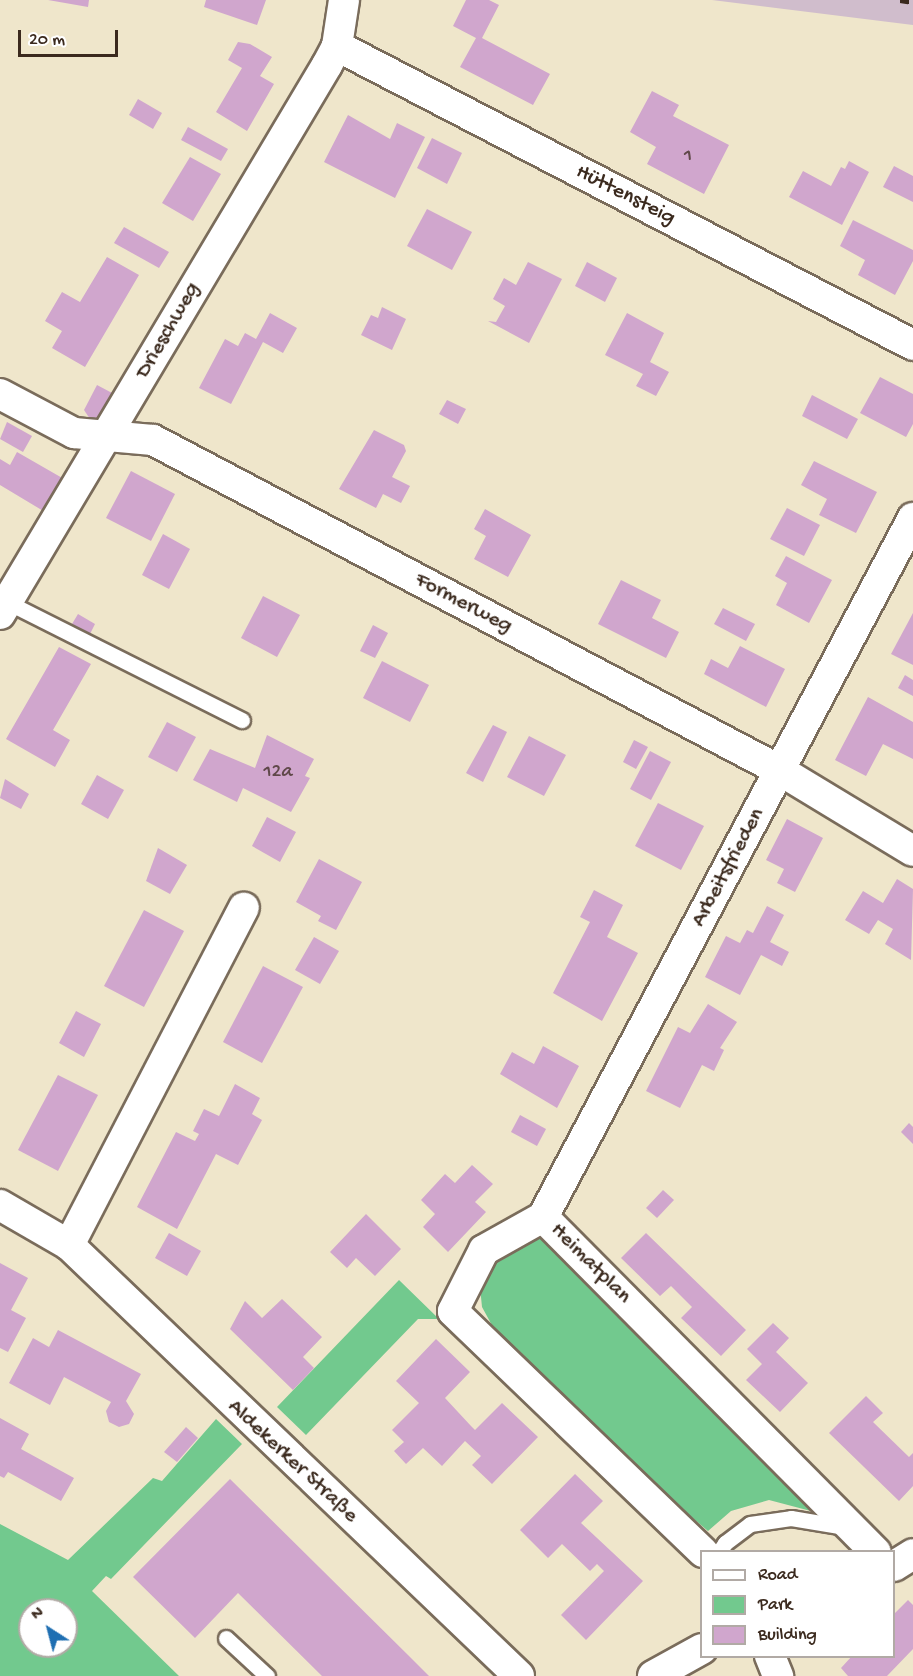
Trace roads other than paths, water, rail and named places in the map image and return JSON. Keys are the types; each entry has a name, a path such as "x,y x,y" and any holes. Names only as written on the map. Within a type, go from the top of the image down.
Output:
{"street":[{"path":"336,46 344,0"},
{"name":"Hüttensteig","path":"336,46 913,345"},
{"name":"Drieschweg","path":"4,608 106,439 336,46"},
{"name":"Formerweg","path":"0,394 74,433 106,439 153,440 781,771 913,851"},
{"name":"Arbeitsfrieden","path":"543,1217 913,518"},
{"path":"69,1245 244,908"},
{"name":"Aldekerker Straße","path":"0,1205 69,1245 519,1676"},
{"name":"Heimatplan","path":"702,1550 453,1311 484,1250 543,1217 875,1550"},
{"path":"895,1565 913,1554"},
{"path":"653,1676 700,1650"},
{"path":"771,1658 778,1676"}],"lane":[{"path":"4,608 242,720"},
{"path":"720,1550 750,1524 791,1518 854,1528"},
{"path":"226,1638 267,1676"}],"railway":[{"path":"900,0 913,2"}]}
